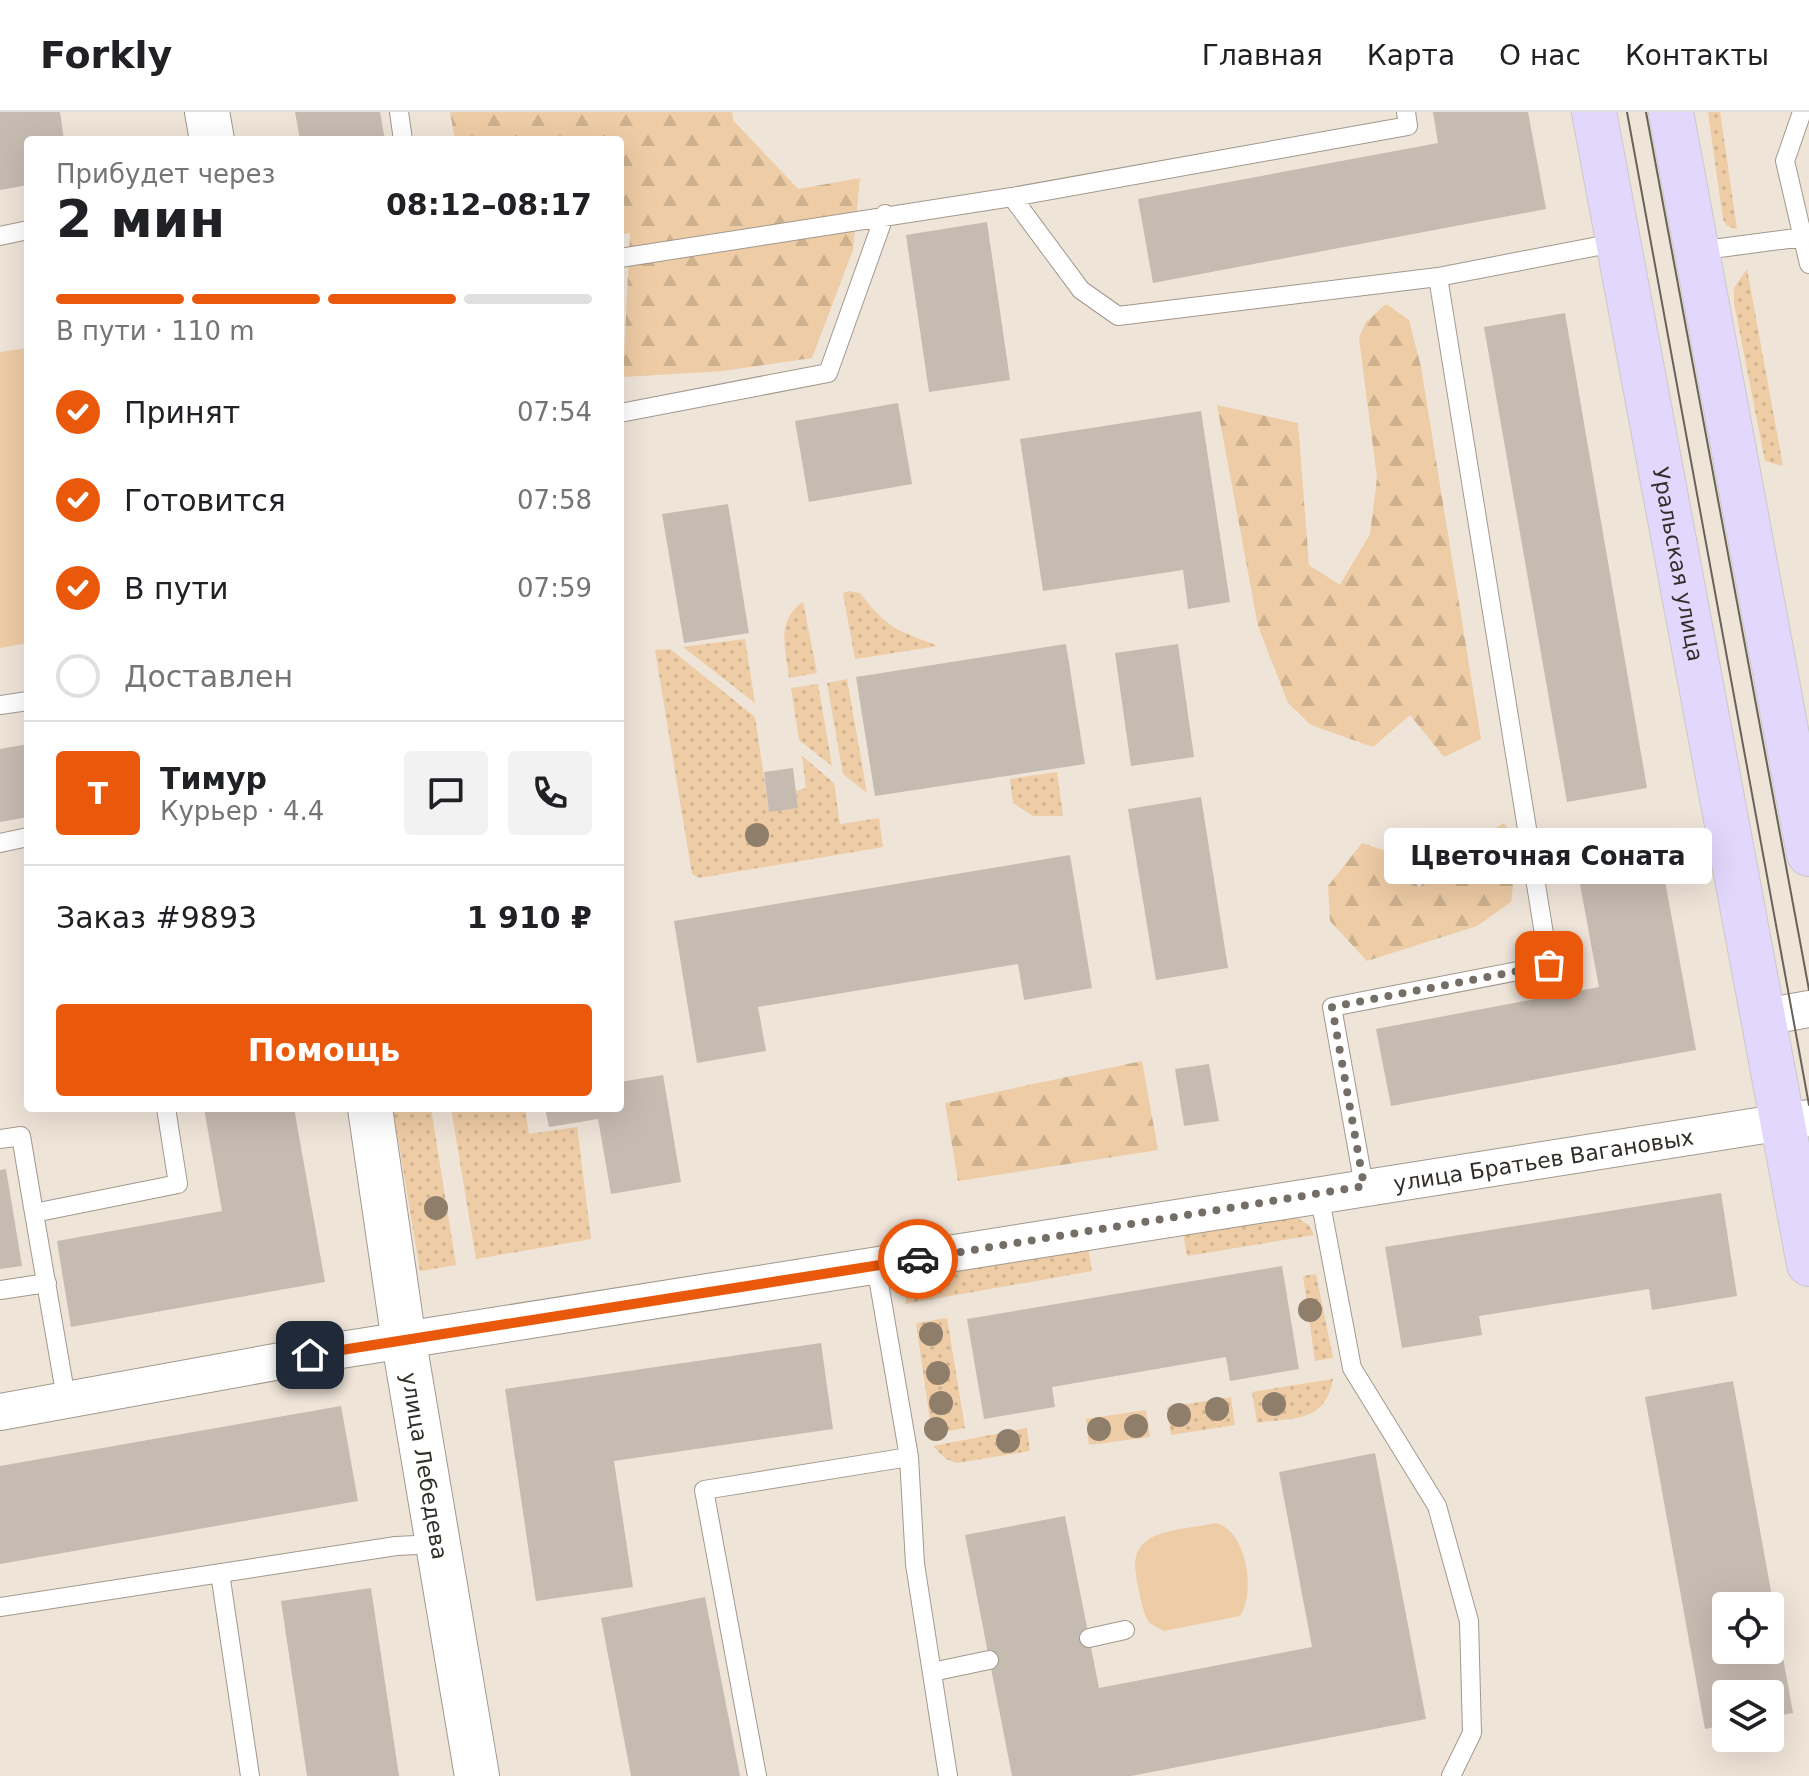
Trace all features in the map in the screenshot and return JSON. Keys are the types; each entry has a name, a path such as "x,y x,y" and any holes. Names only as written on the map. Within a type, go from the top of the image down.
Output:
{"main road":[{"name":"Уральская улица","path":"1594,112 1764,1017 1796,1120 1809,1264"},
{"path":"1671,112 1809,854"}],"street":[{"path":"207,112 211,136"},
{"path":"1764,1017 1809,1009"},
{"name":"улица Лебедева","path":"371,1112 404,1342 477,1776"},
{"name":"улица Братьев Вагановых","path":"0,1412 341,1350 1796,1120"}],"lane":[{"path":"399,112 402,136"},
{"path":"624,257 885,214 1012,197 1408,126 1406,112"},
{"path":"1802,112 1785,161 1809,264"},
{"path":"1012,197 1081,290 1118,316 1438,277 1619,242"},
{"path":"624,412 828,373 885,214"},
{"path":"0,236 24,231"},
{"path":"1697,251 1803,237"},
{"path":"1364,1186 1332,1007 1549,965 1438,277"},
{"path":"0,705 24,702"},
{"path":"0,843 24,838"},
{"path":"34,1213 178,1184 167,1112"},
{"path":"0,1139 21,1136 66,1398"},
{"path":"1319,1194 1352,1368 1437,1506 1469,1621 1472,1733 1451,1776"},
{"path":"876,1266 909,1457 915,1564 948,1776"},
{"path":"0,1290 47,1283"},
{"path":"757,1776 704,1490 909,1457"},
{"path":"0,1607 437,1544"},
{"path":"220,1573 250,1776"},
{"path":"1089,1638 1125,1630"},
{"path":"932,1672 989,1660"}],"green space":[{"path":"450,112 732,112 733,120 798,189 860,178 853,250 812,358 723,371 624,377 630,233 624,234 624,136 454,136"},
{"path":"1708,112 1720,112 1737,229 1727,226 1723,219"},
{"path":"1747,269 1783,466 1765,461 1734,303 1734,288"},
{"path":"1386,304 1409,320 1421,367 1481,739 1444,757 1410,715 1373,747 1311,725 1288,703 1258,626 1217,405 1298,423 1309,565 1340,585 1370,534 1377,478 1359,338 1366,322"},
{"path":"24,349 24,644 0,648 0,352"},
{"path":"843,593 860,593 894,627 938,646 855,659"},
{"path":"803,602 817,673 789,678 785,627 794,610"},
{"path":"745,639 755,703 683,647"},
{"path":"670,649 755,717 769,811 798,808 796,791 806,788 802,756 834,783 840,824 879,818 883,847 699,878 692,874 655,650"},
{"path":"847,679 867,793 843,774 827,683"},
{"path":"818,684 832,766 799,740 791,688"},
{"path":"1057,772 1063,816 1033,816 1013,803 1010,779"},
{"path":"1504,823 1518,842 1511,902 1477,926 1367,961 1330,921 1328,886 1362,843 1386,851 1419,887 1457,851"},
{"path":"1142,1061 1158,1150 958,1181 945,1103"},
{"path":"394,1112 432,1112 456,1265 420,1271"},
{"path":"452,1112 526,1112 529,1134 577,1127 591,1239 476,1259"},
{"path":"1295,1217 1309,1225 1314,1235 1187,1256 1183,1233"},
{"path":"1088,1248 1092,1271 905,1304 910,1278"},
{"path":"1316,1274 1333,1358 1315,1361 1303,1276"},
{"path":"947,1318 965,1428 932,1434 916,1323"},
{"path":"1333,1379 1323,1404 1315,1411 1296,1418 1257,1423 1252,1392"},
{"path":"1231,1397 1235,1425 1171,1435 1167,1407"},
{"path":"1146,1410 1150,1437 1089,1445 1086,1419"},
{"path":"1027,1428 1030,1451 957,1463 946,1459 933,1446"},
{"path":"1216,1523 1227,1528 1235,1538 1246,1564 1247,1592 1240,1616 1164,1631 1149,1623 1137,1581 1135,1563 1139,1550 1146,1541 1157,1535"}],"building":[{"path":"0,112 60,112 63,136 24,136 24,186 0,190"},
{"path":"295,112 380,112 384,136 299,136"},
{"path":"1433,112 1528,112 1546,209 1153,283 1138,199 1438,143"},
{"path":"987,222 1010,380 929,392 906,235"},
{"path":"1565,313 1647,788 1567,802 1484,327"},
{"path":"898,403 912,484 809,502 795,421"},
{"path":"1201,411 1230,602 1188,609 1183,570 1043,591 1020,439"},
{"path":"728,504 749,633 684,643 662,514"},
{"path":"1066,644 1085,764 875,796 856,677"},
{"path":"1178,644 1194,757 1131,766 1115,653"},
{"path":"24,745 24,818 0,822 0,749"},
{"path":"793,768 798,808 769,812 764,772"},
{"path":"1201,797 1228,968 1156,980 1128,809"},
{"path":"1659,848 1696,1050 1391,1106 1376,1029 1599,987 1576,863"},
{"path":"1070,855 1092,988 1024,1000 1018,964 758,1007 766,1051 697,1063 674,921"},
{"path":"1209,1064 1219,1121 1184,1126 1175,1069"},
{"path":"663,1075 681,1182 611,1194 598,1119 549,1127 546,1112 624,1112 624,1081"},
{"path":"205,1112 295,1112 325,1282 71,1327 57,1241 222,1211"},
{"path":"6,1169 22,1266 0,1269 0,1170"},
{"path":"1721,1193 1737,1296 1652,1310 1649,1289 1479,1316 1482,1335 1402,1348 1385,1247"},
{"path":"1282,1266 1299,1369 1230,1381 1226,1357 1052,1387 1055,1407 984,1419 967,1319"},
{"path":"821,1343 833,1429 614,1461 633,1587 536,1601 505,1389"},
{"path":"1733,1381 1771,1592 1712,1592 1712,1664 1784,1663 1793,1713 1784,1715 1784,1680 1712,1680 1712,1728 1705,1729 1645,1397"},
{"path":"341,1406 358,1501 0,1564 0,1466"},
{"path":"1375,1453 1426,1719 1131,1776 1012,1776 965,1535 1065,1516 1099,1688 1312,1647 1279,1472"},
{"path":"371,1588 399,1776 307,1776 281,1601"},
{"path":"705,1597 740,1776 631,1776 601,1618"}],"tram line":[{"path":"1627,112 1809,1105"},
{"path":"1646,112 1809,990"}],"way so far":[{"path":"918,1259 1364,1186 1332,1007 1549,965"}],"place":[{"name":"Цветочная Соната","path":"1549,965"}],"route":[{"path":"310,1355 428,1339 918,1259"}]}
